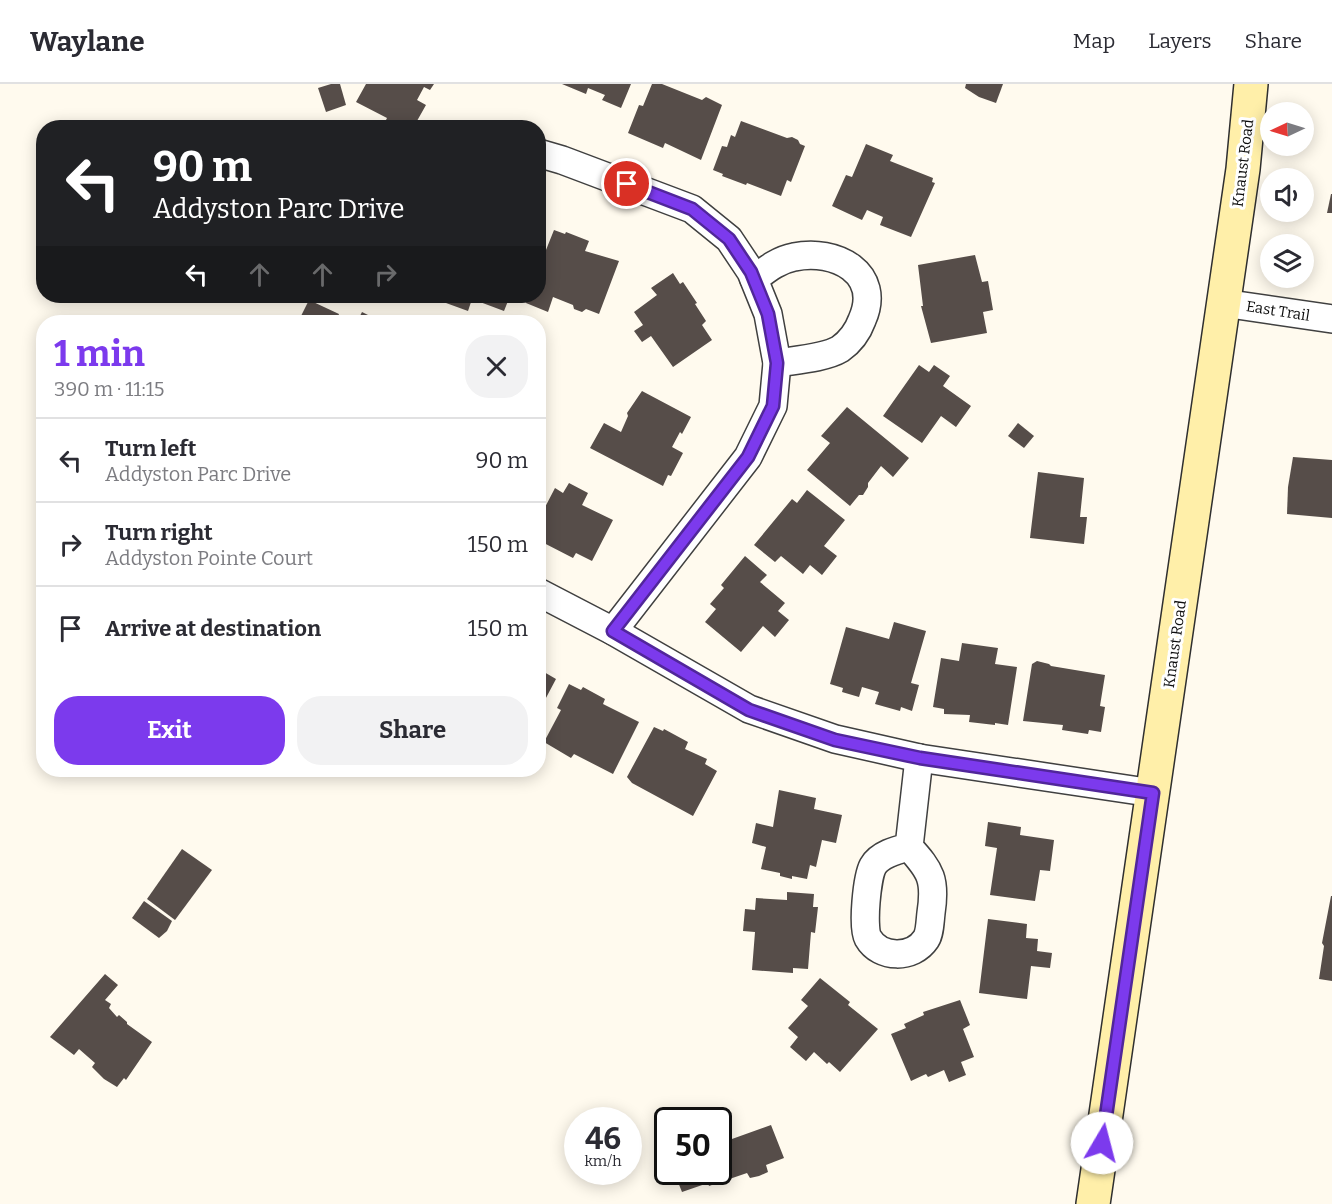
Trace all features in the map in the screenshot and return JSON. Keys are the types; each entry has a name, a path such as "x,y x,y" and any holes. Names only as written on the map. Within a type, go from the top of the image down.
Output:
{"main road":[{"name":"Knaust Road","path":"1093,1204 1243,169 1251,84"}],"street":[{"path":"546,155 692,209 729,239 754,279 768,314 777,363 773,406 748,457 613,631"},
{"path":"754,279 773,265 792,257 820,254 836,258 851,267 866,284 866,312 857,332 840,349 814,357 777,363"},
{"name":"East Trail","path":"1223,303 1332,319"},
{"path":"546,596 613,631 749,710 835,740 920,758 1153,793"},
{"path":"909,847 920,758"}],"building":[{"path":"340,84 346,105 326,112 318,88"},
{"path":"366,84 434,84 430,90 424,87 417,100 426,105 418,120 386,120 387,118 356,102"},
{"path":"562,84 631,84 621,108 602,100 605,95 588,88 586,94"},
{"path":"652,84 662,84 702,100 706,97 722,105 701,160 665,143 663,148 628,133 639,105 643,106"},
{"path":"966,84 1003,84 996,103 979,97 965,88"},
{"path":"741,121 787,138 792,137 805,146 791,182 787,180 781,196 722,176 723,174 713,170 722,146 727,147 731,135 735,137"},
{"path":"866,144 893,155 890,161 933,178 932,182 935,183 911,237 880,225 883,217 867,210 862,220 832,206 846,175 852,177"},
{"path":"1331,194 1332,213 1327,213"},
{"path":"554,230 589,241 585,251 619,261 599,314 586,309 582,312 574,309 573,305 553,297 548,312 526,303 546,303 546,250"},
{"path":"975,255 982,282 988,281 993,310 983,312 987,333 931,343 921,306 923,306 918,265"},
{"path":"673,273 680,284 683,282 697,303 695,304 706,321 702,325 712,340 673,367 651,336 642,342 634,331 643,325 634,312 657,295 651,288"},
{"path":"308,303 315,303 339,314 339,315 302,315"},
{"path":"446,303 471,303 468,311"},
{"path":"483,303 507,303 504,311"},
{"path":"919,365 929,372 934,365 950,376 943,386 971,406 956,427 941,416 922,443 883,416"},
{"path":"642,391 691,417 672,447 683,453 663,486 590,448 604,423 621,432 628,416 627,413"},
{"path":"847,407 909,458 893,477 881,466 868,483 863,495 859,495 850,506 807,470 830,443 821,436"},
{"path":"1018,423 1034,436 1024,448 1008,436"},
{"path":"1293,457 1332,460 1332,518 1287,514 1288,487"},
{"path":"1038,472 1084,478 1080,517 1087,517 1084,544 1030,538"},
{"path":"569,483 588,493 582,505 613,520 592,561 576,553 573,558 546,544 546,505 555,488 563,493"},
{"path":"807,490 845,520 824,546 837,556 822,575 810,565 803,574 781,556 775,562 754,545 792,499 797,503"},
{"path":"745,556 767,575 760,582 785,603 778,611 789,620 775,637 763,626 741,652 705,622 716,609 710,604 724,588 721,585"},
{"path":"894,622 926,631 911,683 919,685 912,711 901,707 900,711 875,704 879,692 862,687 859,697 842,692 843,688 830,684 846,627 889,639"},
{"path":"962,643 998,648 995,664 1017,667 1008,725 969,722 970,715 944,714 944,709 933,707 941,658 959,661"},
{"path":"1037,661 1051,666 1105,675 1100,706 1105,707 1101,732 1089,730 1088,734 1062,730 1063,725 1023,721 1032,664"},
{"path":"546,673 556,679 546,698"},
{"path":"569,684 581,690 583,687 605,699 603,704 639,722 613,774 574,754 571,758 546,743 546,738 561,710 557,708"},
{"path":"654,727 663,731 664,729 688,742 685,749 707,759 705,764 717,771 693,816 632,783 627,777"},
{"path":"779,790 816,798 814,809 842,815 836,843 822,840 816,867 810,865 807,879 792,876 792,879 780,876 780,873 761,869 766,847 752,843 756,823 773,827"},
{"path":"988,822 1021,827 1020,835 1054,840 1050,871 1040,870 1035,901 990,895 997,848 985,846"},
{"path":"182,849 212,870 175,920 147,899"},
{"path":"787,892 814,894 813,907 818,907 815,933 811,932 808,969 793,968 793,973 752,970 755,932 743,931 745,909 755,910 756,898 787,900"},
{"path":"1331,896 1332,981 1319,979 1324,946 1322,943"},
{"path":"144,901 172,921 167,931 159,938 132,918"},
{"path":"988,919 1027,924 1026,938 1038,939 1037,951 1052,953 1050,968 1031,966 1027,999 979,993"},
{"path":"105,974 118,985 105,1000 111,1004 109,1008 117,1017 119,1015 127,1024 152,1042 126,1080 124,1078 117,1087 104,1079 92,1067 95,1063 79,1049 74,1055 50,1037"},
{"path":"820,978 878,1029 840,1072 814,1052 806,1061 790,1047 798,1037 788,1028 808,1006 801,1000"},
{"path":"960,1000 970,1025 963,1029 974,1057 961,1062 966,1075 949,1082 944,1070 928,1077 926,1074 911,1081 891,1034 906,1028 904,1024 924,1015 923,1012"},
{"path":"771,1125 784,1158 766,1165 768,1172 759,1176 750,1178 747,1173 732,1178 732,1139"},
{"path":"679,1185 702,1185 682,1192"}],"route":[{"path":"627,184 692,209 729,239 751,272 768,314 777,363 773,406 748,457 613,631 749,710 835,740 920,758 1153,793 1102,1143"}]}
